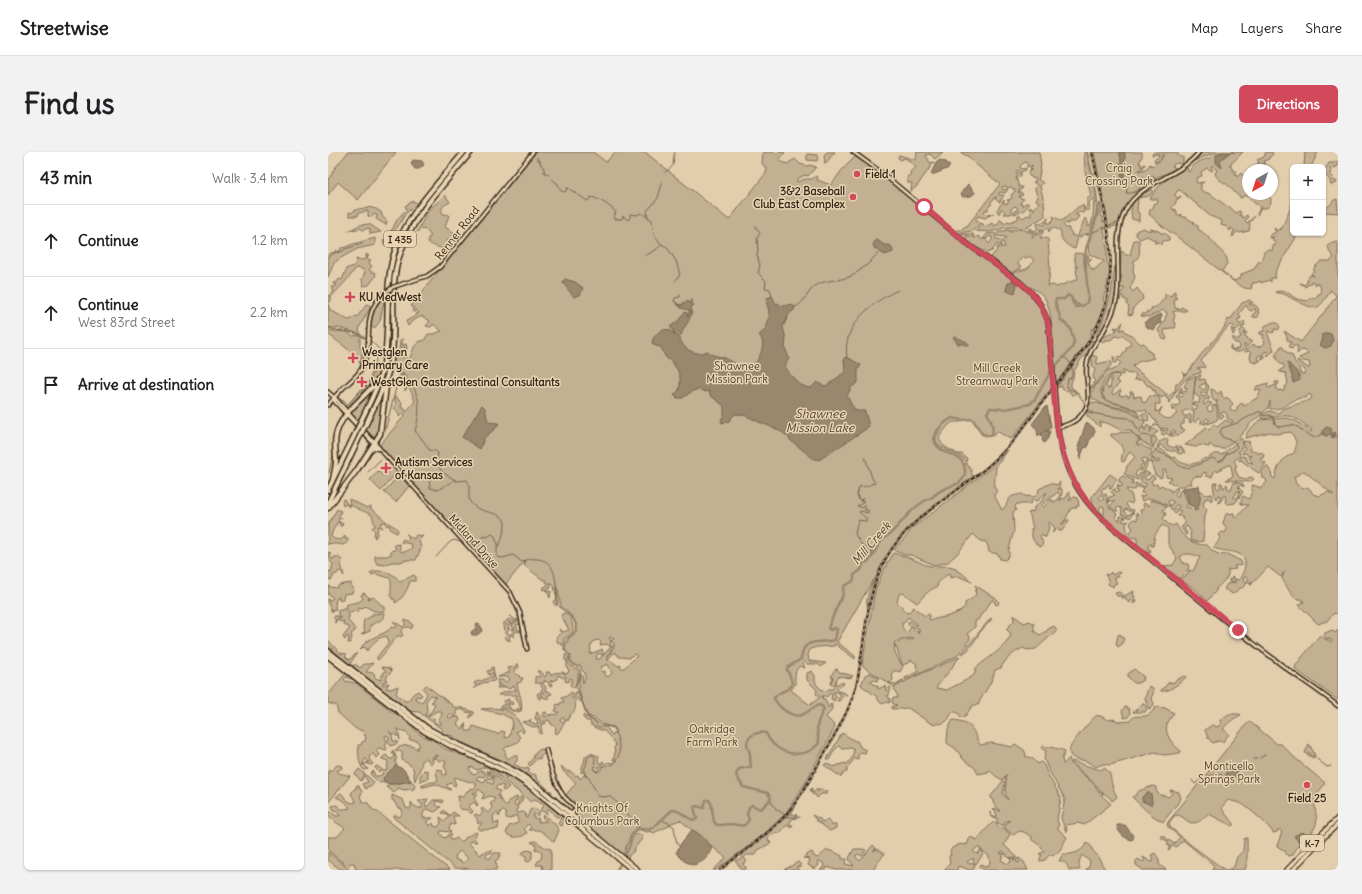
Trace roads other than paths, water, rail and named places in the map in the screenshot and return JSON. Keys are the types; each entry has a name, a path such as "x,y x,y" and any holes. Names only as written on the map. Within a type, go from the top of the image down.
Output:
{"highway":[{"name":"I 435","path":"328,490 362,419 384,366 388,284 392,260 399,240 407,224 417,210 464,152"},
{"name":"I 435","path":"328,503 389,373 393,352 394,279 402,247 419,215 471,152"},
{"path":"328,508 353,475 380,432 383,398 389,373"},
{"path":"333,479 336,463 336,436 340,425 347,413 369,392 380,376"},
{"path":"370,450 374,447 378,448"},
{"path":"328,651 427,728 446,739 518,773 540,788 626,863 632,870"},
{"path":"328,656 424,731 448,745 513,775 571,816"},
{"name":"K-7","path":"1287,870 1338,818"},
{"name":"K-7","path":"1293,870 1338,824"},
{"path":"626,863 638,870"}],"main road":[{"name":"Renner Road","path":"328,405 360,371 366,359 368,330 371,314 374,306 381,296 393,287 427,276 440,267 532,152"},
{"path":"853,152 882,173 965,242 1027,288 1038,300 1046,315 1049,327 1057,427 1061,448 1071,475 1083,496 1100,516 1273,659 1318,690 1338,706"},
{"path":"1057,427 1075,421 1085,410 1088,402 1086,375 1088,360 1092,347 1108,323 1117,297 1119,229 1125,211 1130,203 1140,193 1186,165 1200,152"},
{"name":"Midland Drive","path":"328,392 334,398 335,402 347,413 510,592 520,613 527,649"},
{"name":"Midland Drive","path":"374,443 387,457"},
{"path":"546,750 551,769 563,796 576,807 576,810 571,816"}],"water":[{"path":"1119,152 1124,152 1125,154 1124,177 1127,189 1121,176"},
{"path":"1222,152 1232,152 1220,161 1222,168 1216,163 1216,155"},
{"path":"413,160 422,161 424,165 419,169 415,169 411,164"},
{"path":"940,160 946,162 950,166 947,169 932,175 931,174 936,163"},
{"path":"968,184 975,193 971,196 963,197 961,193"},
{"path":"876,239 884,245 890,245 893,252 885,255 875,249 873,245"},
{"path":"565,279 575,282 583,288 580,295 574,297 563,283"},
{"path":"1012,281 1017,285 1015,293 1007,291 1006,289 1008,283"},
{"name":"Shawnee Mission Lake","path":"772,296 776,304 778,303 784,306 791,304 795,307 794,310 789,314 783,327 786,339 785,348 789,358 785,366 787,370 803,386 811,388 817,382 826,386 845,372 844,358 847,357 861,365 858,370 858,382 851,388 847,396 856,411 865,411 869,426 819,460 814,459 790,440 788,436 780,431 747,416 735,414 728,422 722,423 721,420 724,415 724,406 710,395 709,391 705,392 702,390 696,390 683,398 677,398 674,395 679,390 680,385 678,372 672,362 667,359 663,353 662,348 653,345 652,342 655,336 661,331 670,330 680,337 683,345 690,351 703,353 707,351 713,355 725,358 748,370 752,367 761,354 762,339 759,335 766,328 769,319 769,311 766,302 767,298"},
{"path":"692,300 691,303 694,305 691,307 691,314 681,335 674,334 670,327 686,312 688,314 687,317 689,315 689,310 681,308 674,301 681,306 680,304 683,305 683,303 687,301 690,303"},
{"path":"1160,314 1162,315 1160,321 1161,323 1156,325 1154,330 1148,328 1144,323"},
{"path":"1327,333 1331,334 1333,340 1331,346 1325,348 1320,345 1323,339 1321,335"},
{"path":"955,336 970,345 958,344 953,337"},
{"path":"1287,362 1300,377 1300,380 1293,383"},
{"path":"482,405 485,408 488,422 499,423 496,428 484,438 480,449 462,437"},
{"path":"1047,406 1051,426 1050,429 1045,431 1050,431 1048,438 1044,443 1041,435 1043,432 1038,436 1037,430 1032,424"},
{"path":"1086,423 1093,427 1095,431 1089,441 1088,447 1084,448 1080,459 1081,453 1078,447"},
{"path":"1327,427 1332,429 1331,432 1333,434 1334,432 1336,433 1334,438 1331,437 1332,435 1330,434 1327,436 1323,435 1323,430"},
{"path":"1199,486 1200,499 1196,511 1194,510 1194,507 1189,505 1186,494 1181,489"},
{"path":"477,624 480,625 483,630 477,635 472,635 471,632 476,628 475,627"},
{"path":"396,765 404,770 411,781 391,784 384,782 383,778"},
{"path":"1234,768 1238,769 1237,773 1232,779 1226,779 1226,770"},
{"path":"1148,792 1151,794 1151,805 1142,801 1142,797"},
{"path":"1117,825 1125,825 1134,837 1132,840 1122,835 1117,828"},
{"path":"692,830 698,833 712,848 705,859 700,863 693,865 684,861 676,853 682,842"},
{"path":"1302,832 1305,836 1299,842 1294,836"}],"waterway":[{"path":"665,172 673,165 675,152"},
{"name":"Mill Creek","path":"617,870 629,847 631,836 636,830 654,827 672,810 679,811 688,818 695,820 697,819 694,807 704,808 706,800 709,800 711,803 714,822 717,825 731,824 742,826 746,824 749,819 747,814 749,807 752,805 760,809 771,799 768,793 743,787 736,775 739,769 751,767 750,753 747,747 747,742 754,734 766,733 776,746 790,753 798,754 806,752 813,749 819,743 817,725 824,709 822,706 818,705 798,716 785,711 774,698 791,686 792,683 787,670 788,667 801,659 805,647 815,642 835,640 837,629 835,628 830,630 828,628 842,598 844,586 852,582 854,575 861,570 864,562 868,562 870,560 881,542 911,511 940,491 958,484 964,477 965,468 962,462 953,455 939,448 934,439 935,434 952,418 963,420 972,419 982,434 989,436 992,435 992,424 987,413 990,408 1005,409 1030,404 1035,399 1051,371 1072,348 1074,342 1070,328 1061,320 1055,302 1056,299 1064,299 1068,295 1071,297 1076,307 1087,303 1088,296 1085,260 1086,249 1098,213 1096,192 1087,152"},
{"path":"537,157 544,168 544,172 549,175"},
{"path":"1131,193 1157,178"},
{"path":"552,179 558,184 560,190 563,192 568,188 588,201 591,197 605,203 616,212 614,216 615,219 622,219 623,216 628,220 630,218 630,214 637,215 641,213 652,220 654,234 661,244 667,247 676,261 680,275 675,281"},
{"path":"648,217 647,211 658,198 662,181"},
{"path":"1127,189 1126,193 1130,193"},
{"path":"1109,226 1117,223"},
{"path":"756,226 760,233 757,238 757,255 760,266 758,273 766,281 765,288 770,289 772,296"},
{"name":"Mill Creek","path":"1091,233 1100,229"},
{"path":"328,258 334,253 362,244"},
{"path":"658,248 662,244"},
{"path":"645,256 657,249"},
{"path":"856,273 867,265 879,252"},
{"path":"795,307 801,303 815,286 825,282 846,278 855,274"},
{"path":"847,357 846,346 854,325 869,308 898,290"},
{"path":"380,294 384,291"},
{"path":"674,301 675,298 680,297 680,295"},
{"name":"Mill Creek","path":"1072,299 1077,304 1082,306"},
{"path":"328,328 358,334 367,338"},
{"path":"370,340 383,353"},
{"path":"348,408 364,390 370,379 378,353 380,351"},
{"path":"1063,357 1072,366 1071,378 1068,379 1067,386 1069,389 1077,392 1086,405"},
{"path":"392,363 407,378 416,392 419,409 415,431 429,450 438,453 437,463 442,472 457,481 467,480 471,503 482,510 500,516 504,519 505,525 501,541 497,547 497,557 503,558 513,555 522,562 525,560 535,559 546,561 551,566 555,578 558,605 571,616 575,622 575,632 565,641 564,650 570,656 569,661 581,671 576,686 587,716 601,725 614,728 619,746 619,755 617,759 613,763 606,763 597,771 594,769 595,757 593,755 588,756 584,774 590,779 597,796 609,796 620,805 626,802 627,805 625,812 636,822 639,829"},
{"path":"376,364 381,365"},
{"path":"385,431 396,388 404,374"},
{"path":"1087,408 1088,411 1092,413 1128,418 1133,421 1141,435 1149,436 1151,438 1155,450 1186,468 1213,458 1219,462 1224,459 1226,454 1235,450 1237,447 1235,442 1222,437 1220,433 1222,428 1237,423 1258,412 1261,412 1264,416 1269,415 1273,417 1275,424 1279,427 1292,425 1298,427 1305,433 1315,438 1323,433"},
{"path":"339,410 342,414"},
{"path":"334,435 342,413"},
{"path":"353,425 356,428"},
{"path":"374,437 378,433"},
{"path":"362,434 370,446"},
{"path":"1333,435 1338,437"},
{"path":"329,473 333,455 334,438"},
{"path":"865,457 875,483 868,486 859,487 857,495 859,500 863,499 860,501 864,502 857,506 862,508 865,505 865,510 868,510 868,513 861,511 859,512 867,519 866,521 858,520 855,534 861,544 872,552 870,560"},
{"path":"368,472 381,459"},
{"path":"429,479 430,485"},
{"path":"449,484 454,480"},
{"path":"439,489 448,484"},
{"path":"430,486 430,488 438,490"},
{"path":"466,542 473,543 480,540 483,536 487,537 492,534 495,536 498,543 497,547"},
{"path":"436,557 450,542 454,540 463,543"},
{"path":"1308,752 1327,767 1331,766"},
{"path":"1260,758 1265,755"},
{"path":"1238,769 1245,764"},
{"path":"1192,780 1195,784 1204,776 1221,774 1223,780 1227,780"},
{"path":"770,800 776,809 784,814"},
{"path":"787,817 800,817"},
{"path":"661,820 674,827 676,840 679,846"}],"railway":[{"path":"720,870 768,832 795,804 838,729 851,702 857,682 866,620 873,589 878,574 894,545 917,521 973,479 1004,451 1079,356 1094,333 1104,311 1109,288 1111,266 1110,243 1092,152"}],"place":[{"name":"Field 1","path":"857,174"},
{"name":"3&2 Baseball Club East Complex","path":"853,197"},
{"name":"KU MedWest","path":"350,297"},
{"name":"Westglen Primary Care","path":"353,358"},
{"name":"WestGlen Gastrointestinal Consultants","path":"362,382"},
{"name":"Autism Services of Kansas","path":"386,468"},
{"name":"Field 25","path":"1307,785"}],"park label":[{"name":"Craig Crossing Park","path":"1119,174"},
{"name":"Shawnee Mission Park","path":"737,372"},
{"name":"Mill Creek Streamway Park","path":"997,374"},
{"name":"Oakridge Farm Park","path":"712,735"},
{"name":"Monticello Springs Park","path":"1229,772"},
{"name":"Knights Of Columbus Park","path":"602,814"}]}
